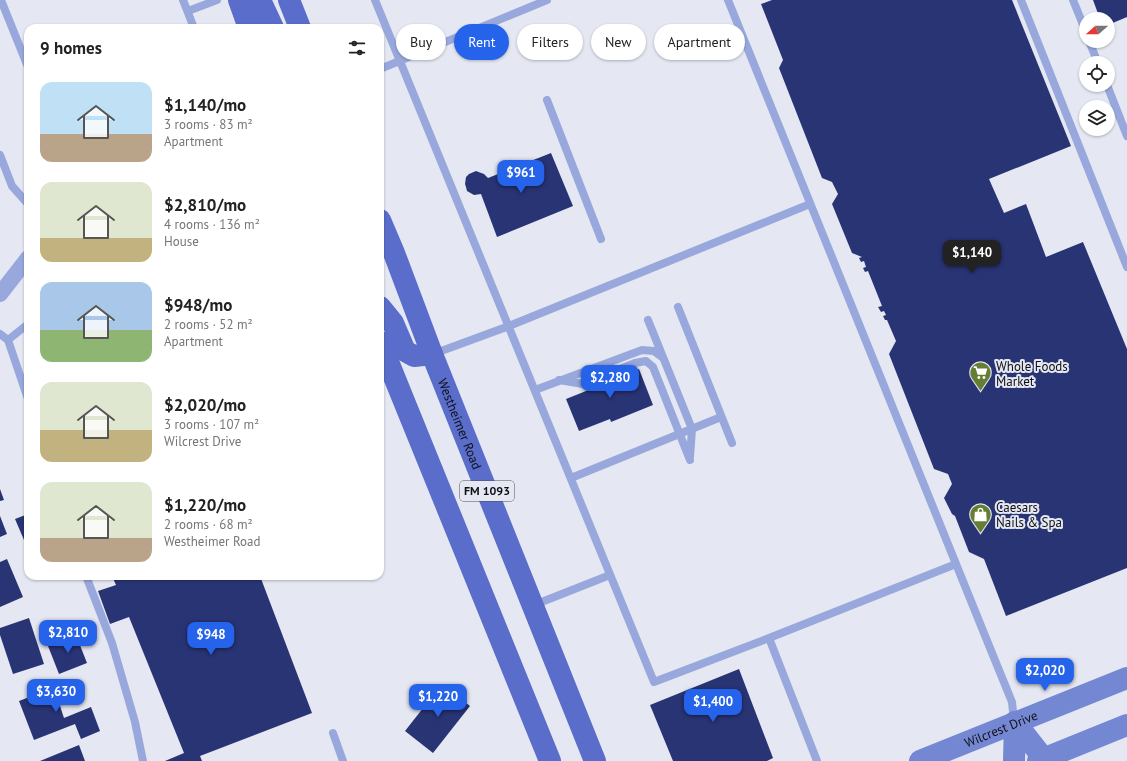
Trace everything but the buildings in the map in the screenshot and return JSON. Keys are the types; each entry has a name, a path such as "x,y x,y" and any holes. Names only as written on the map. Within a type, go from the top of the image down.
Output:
{"main road":[{"path":"239,0 248,24"},
{"path":"260,0 271,24"},
{"path":"289,0 298,24"},
{"name":"Westheimer Road","path":"384,229 594,761"},
{"path":"384,237 394,253"},
{"path":"384,312 393,323 405,351 414,356 432,354"},
{"name":"FM 1093","path":"384,352 550,761"},
{"name":"Wilcrest Drive","path":"920,761 1127,678"},
{"path":"1015,722 1042,760 1127,725"},
{"path":"1014,761 1015,722"}],"street":[{"path":"0,294 24,263"}],"lane":[{"path":"1,0 24,57"},
{"path":"183,0 193,24"},
{"path":"188,11 217,0"},
{"path":"375,0 396,50"},
{"path":"446,41 547,0"},
{"path":"728,0 1012,702 1015,722"},
{"path":"1021,0 1127,266"},
{"path":"1073,0 1079,15"},
{"path":"384,67 400,60 654,682 956,564"},
{"path":"1110,92 1127,136"},
{"path":"547,100 601,239"},
{"path":"0,155 12,186 24,200"},
{"path":"432,354 508,326 810,204"},
{"path":"678,307 732,443"},
{"path":"559,380 583,384 635,363 646,361 653,367 690,460 692,429 648,320"},
{"path":"8,340 24,327"},
{"path":"0,334 8,340 24,387"},
{"path":"535,390 642,350 654,351 664,359"},
{"path":"571,478 721,417"},
{"path":"533,605 610,574"},
{"path":"88,580 112,644 135,722 143,761"},
{"path":"769,638 817,761"},
{"path":"333,733 343,761"}],"place":[{"name":"Whole Foods Market","path":"981,392"},
{"name":"Caesars Nails & Spa","path":"981,534"}]}
